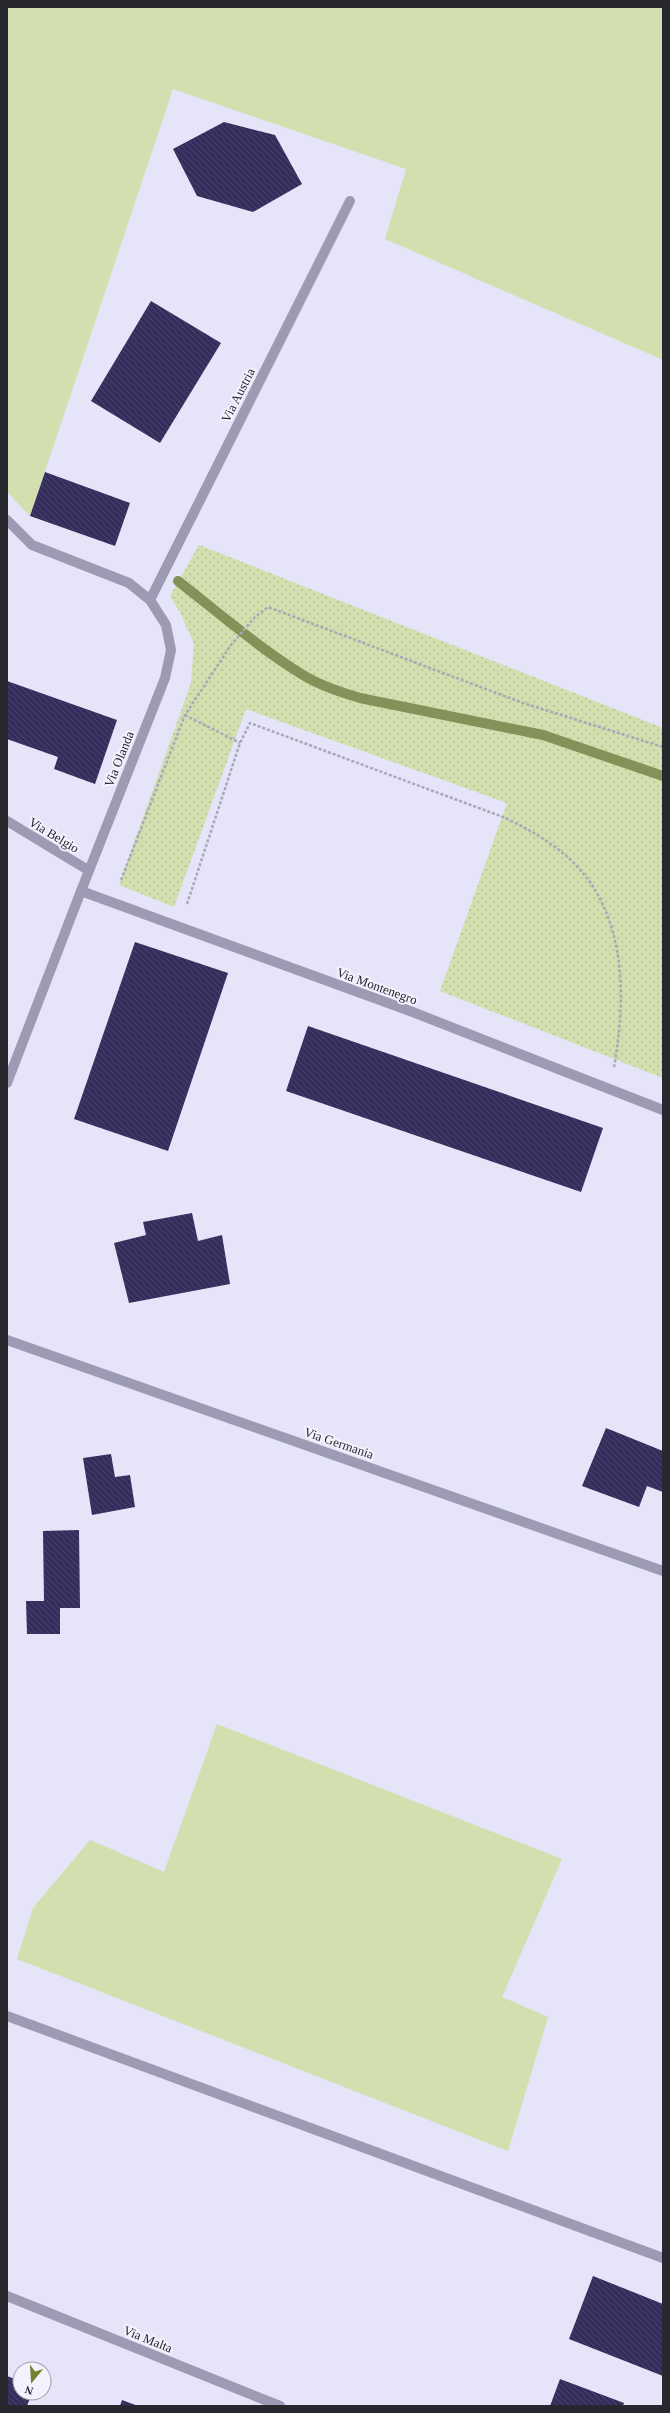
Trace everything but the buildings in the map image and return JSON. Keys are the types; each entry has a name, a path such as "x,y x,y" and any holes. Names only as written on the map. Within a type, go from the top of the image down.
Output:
{"street":[{"name":"Via Austria","path":"150,600 350,201"},
{"name":"Via Olanda","path":"7,520 32,545 129,583 150,600 166,625 171,650 165,678 88,870 7,1083"},
{"name":"Via Belgio","path":"7,821 88,870"},
{"name":"Via Montenegro","path":"81,891 410,1011 663,1110"},
{"name":"Via Germania","path":"7,1340 663,1571"},
{"path":"7,2016 663,2258"},
{"name":"Via Malta","path":"7,2296 280,2406"}],"path":[{"path":"120,884 185,715 231,645 255,617 268,607 523,702 663,747"},
{"path":"185,715 240,743"},
{"path":"186,908 240,743 250,723 502,817 527,828 551,844 580,871 596,893 610,926 622,979 622,1005 615,1060"}],"green space":[{"path":"7,7 663,7 663,360 385,239 406,169 173,89 30,516 7,492"},
{"path":"199,545 663,728 663,1078 440,991 507,803 246,709 174,907 119,885 191,683 194,644 181,614 170,596"},
{"path":"217,1724 562,1859 502,1997 548,2017 508,2151 17,1959 33,1908 90,1840 164,1872"}],"waterway":[{"path":"178,581 239,630 287,665 324,686 360,698 543,735 663,776"}]}
